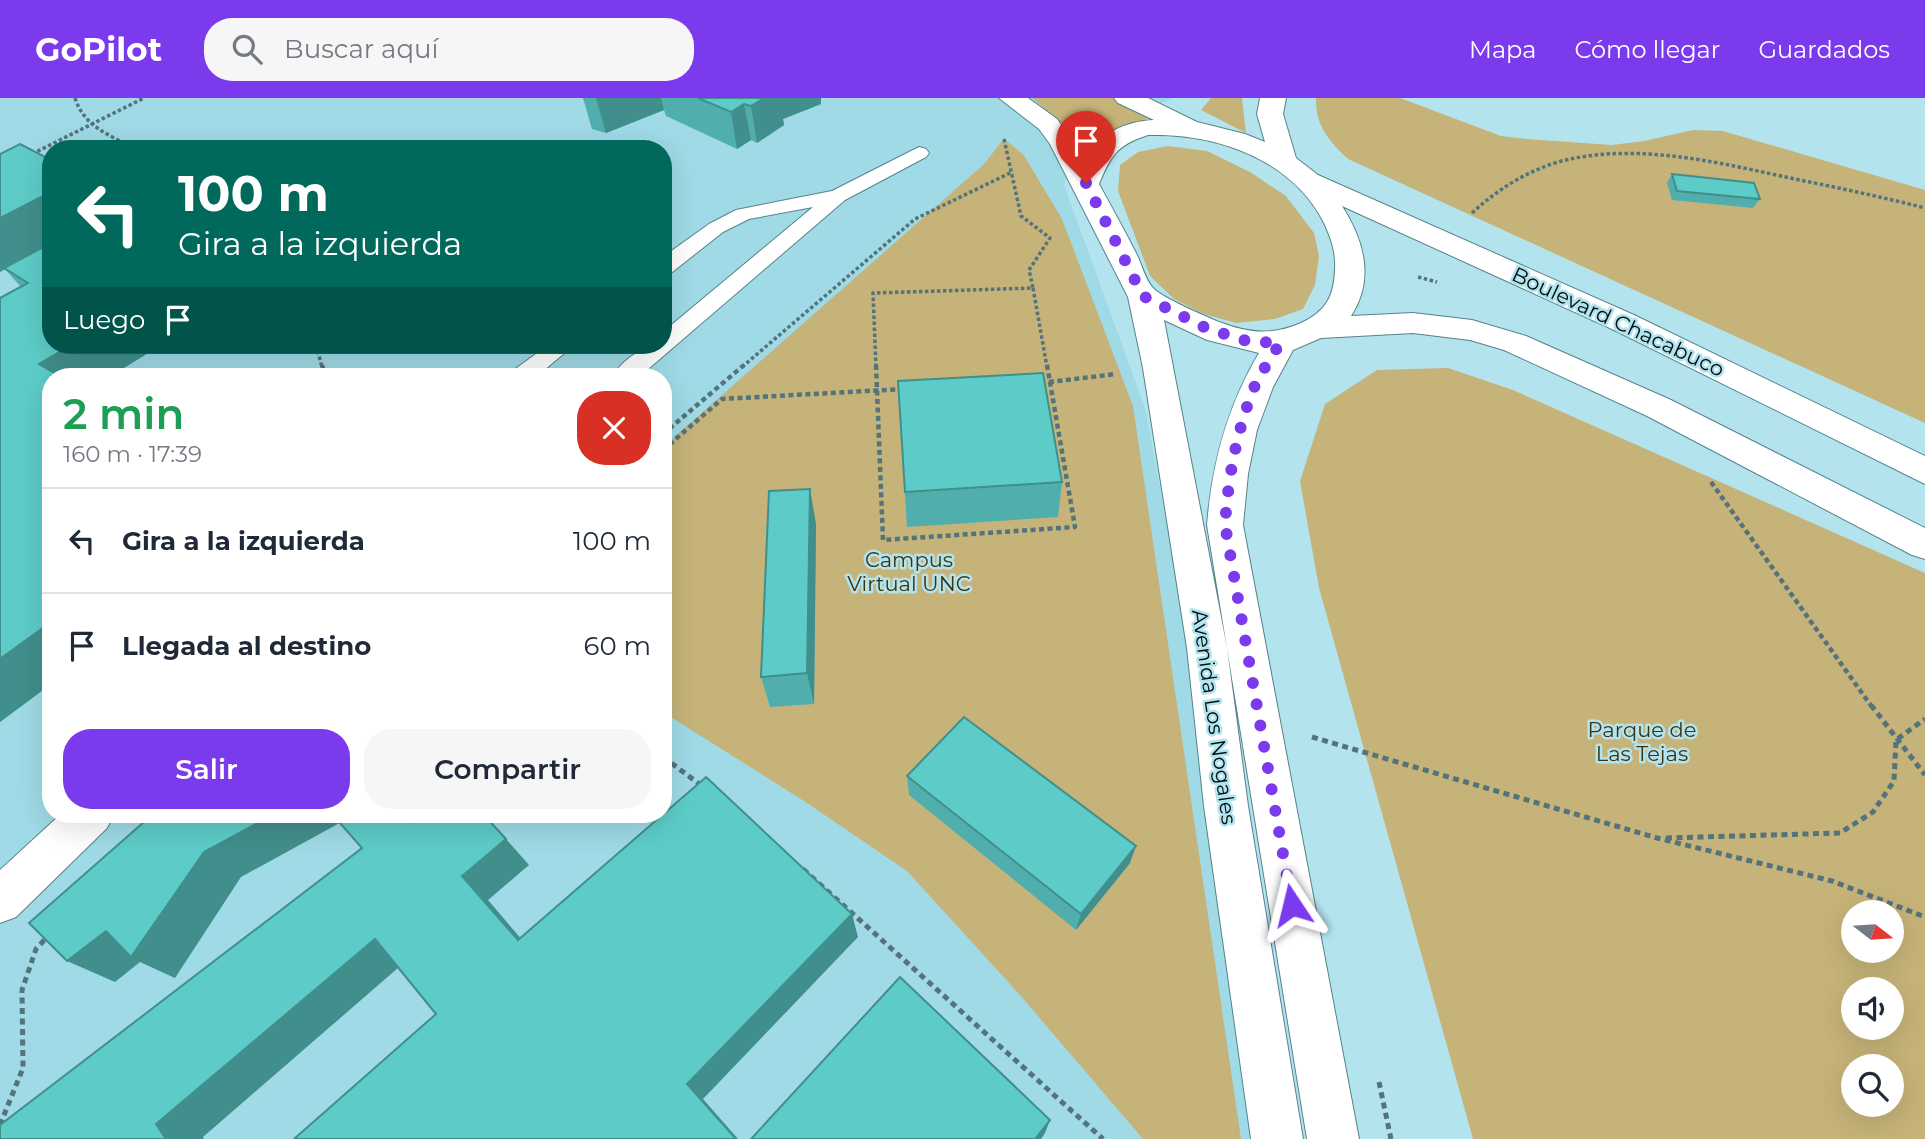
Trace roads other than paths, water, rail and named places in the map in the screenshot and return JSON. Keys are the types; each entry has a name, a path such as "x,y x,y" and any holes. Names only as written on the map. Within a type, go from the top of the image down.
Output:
{"street":[{"path":"1012,98 1048,124 1062,142 1086,183 1143,296 1208,329 1247,341 1413,323 1472,330 1515,343 1659,408 1925,545"},
{"path":"1127,98 1193,128 1283,160 1308,180 1339,224 1350,250 1349,293 1339,314 1298,336"},
{"path":"1273,98 1270,114 1283,160"},
{"path":"1086,183 1093,163 1103,149 1118,137 1169,117 1196,100"},
{"path":"1137,130 1167,126 1193,128"},
{"name":"Boulevard Chacabuco","path":"1308,180 1623,322 1925,471"},
{"name":"Avenida Los Nogales","path":"1143,296 1159,368 1206,648 1226,806 1277,1139"},
{"name":"Avenida Los Nogales","path":"1298,336 1253,389 1238,435 1225,525 1333,1139"},
{"path":"0,901 82,823"}],"lane":[{"path":"672,336 838,196 919,153"},
{"path":"672,261 716,228 743,214 838,196"},
{"path":"533,368 551,354"},
{"path":"634,368 651,354"}],"park label":[{"name":"Campus Virtual UNC","path":"909,572"},
{"name":"Parque de Las Tejas","path":"1642,742"}]}
